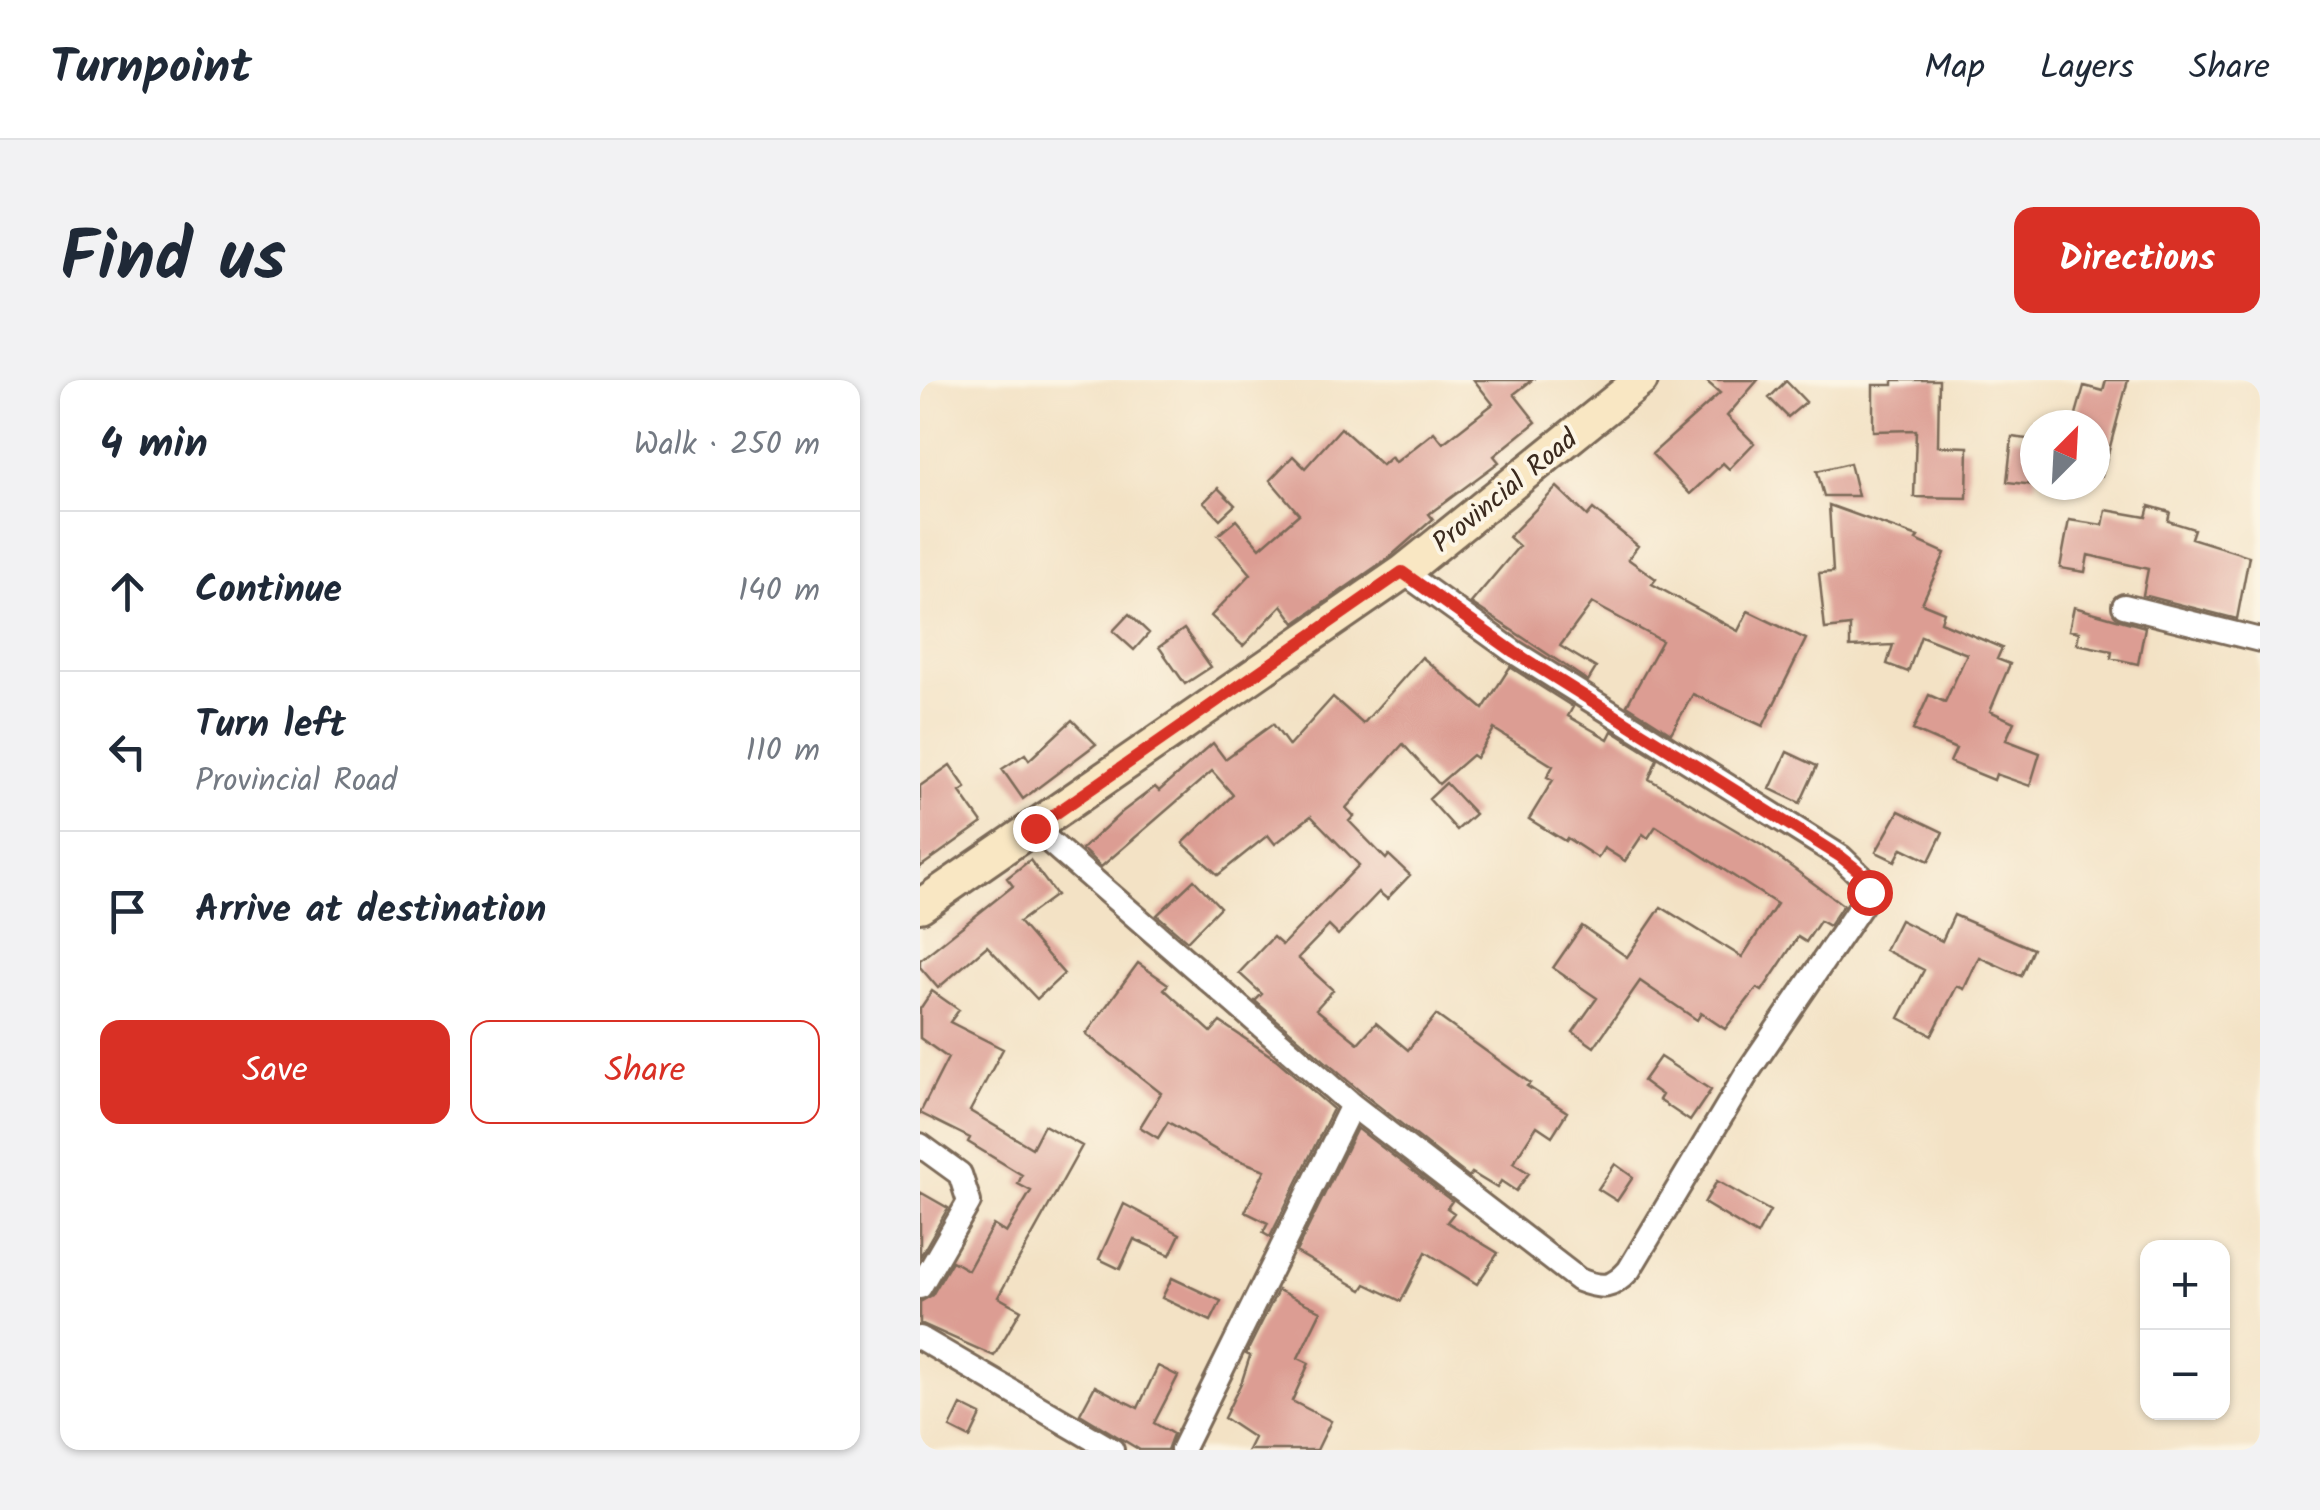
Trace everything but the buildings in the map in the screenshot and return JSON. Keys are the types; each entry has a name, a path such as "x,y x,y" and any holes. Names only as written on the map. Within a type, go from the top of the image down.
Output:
{"main road":[{"name":"Provincial Road","path":"920,906 1402,572 1641,380"}],"street":[{"path":"1035,828 1352,1105 1579,1280 1600,1288 1616,1284 1629,1270 1749,1070 1869,892 1860,872 1841,857 1514,652 1402,572"},
{"path":"2124,606 2260,640"},
{"path":"1182,1450 1352,1105"},
{"path":"920,1146 960,1174 969,1202 920,1287"},
{"path":"920,1338 1112,1450"}],"route":[{"path":"1035,828 1402,572 1514,652 1841,857 1860,872 1869,892"}]}
